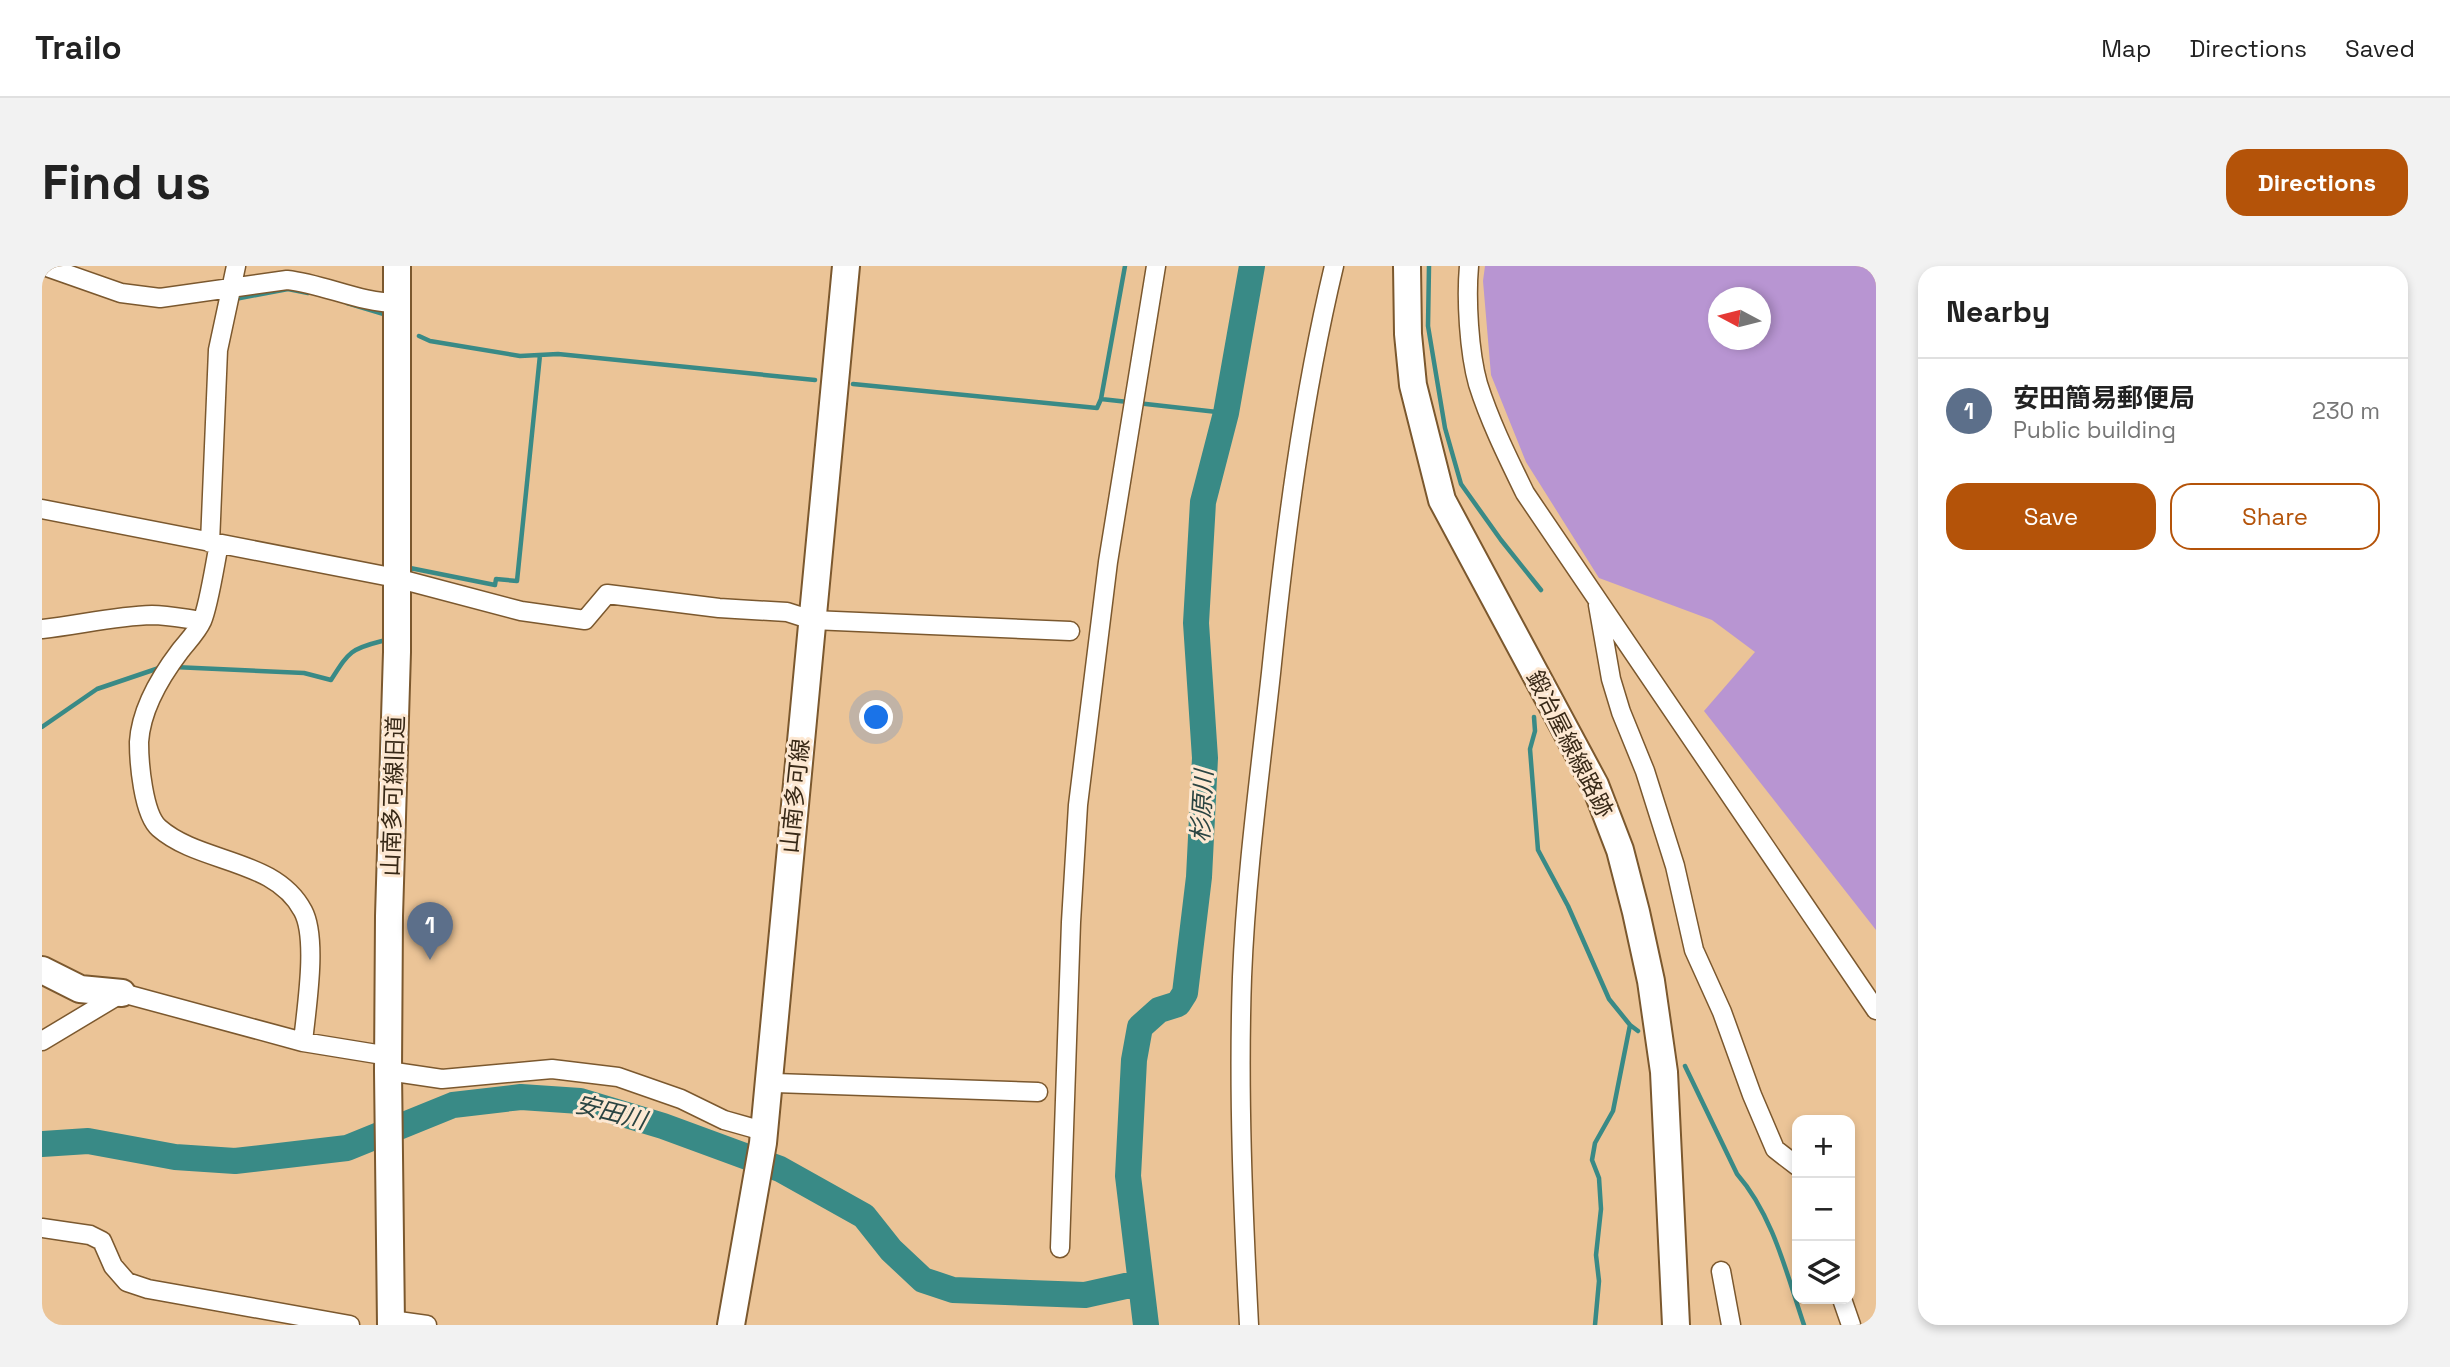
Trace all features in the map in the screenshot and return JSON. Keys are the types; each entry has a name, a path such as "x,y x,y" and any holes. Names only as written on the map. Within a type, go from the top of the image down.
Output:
{"street":[{"path":"44,266 121,293 160,298 287,280 383,303 397,303"},
{"path":"236,266 218,350 214,543 202,621 173,660 147,706 139,740 142,789 157,827 187,845 264,875 288,891 304,913 311,948 303,1042"},
{"name":"山南多可線旧道","path":"391,1322 388,1064 389,916 397,652 397,266"},
{"name":"山南多可線","path":"731,1325 763,1137 846,266"},
{"path":"1060,1248 1071,922 1078,805 1108,562 1156,266"},
{"path":"1249,1325 1240,1104 1242,975 1253,825 1277,597 1298,449 1334,266"},
{"name":"鍛冶屋線線路跡","path":"1407,266 1408,334 1413,385 1442,500 1595,785 1620,850 1636,912 1651,981 1664,1072 1676,1325"},
{"path":"1469,266 1468,319 1478,382 1502,446 1525,493 1876,1010"},
{"path":"42,509 396,578 521,611 585,620 607,594 719,608 787,612 813,620 1070,631"},
{"path":"1597,597 1611,679 1645,771 1675,866 1694,950 1722,1012 1775,1149 1792,1162"},
{"path":"42,629 155,615 202,621"},
{"path":"42,970 80,989 122,993 442,1079 552,1069 618,1077 681,1100 763,1137"},
{"path":"42,1041 122,993"},
{"path":"768,1077 775,1083 1038,1092"},
{"path":"42,1228 90,1235 102,1241 113,1266 127,1282 148,1289 350,1325"},
{"path":"1721,1271 1731,1325"},
{"path":"1844,1304 1851,1325"},
{"path":"391,1322 428,1325"}],"shaded area":[{"path":"1485,266 1876,266 1876,930 1704,711 1755,652 1712,620 1599,578 1526,462 1491,375 1483,281"}],"waterway":[{"path":"1101,399 1125,266"},
{"name":"杉原川","path":"1146,1325 1128,1176 1134,1060 1140,1027 1159,1010 1178,1004 1185,993 1199,877 1205,758 1196,623 1203,502 1226,413 1252,266"},
{"path":"1429,266 1428,326 1445,428 1461,484 1541,590"},
{"path":"235,299 288,289 308,293"},
{"path":"347,303 387,315"},
{"path":"419,336 430,341 520,356 558,354 815,380"},
{"path":"410,572 410,568 495,585 496,579 517,581 540,355"},
{"path":"853,384 1097,408 1101,399 1128,402"},
{"path":"1137,403 1226,413"},
{"path":"174,667 304,673 331,680 351,653 382,641"},
{"path":"42,727 97,689 162,667"},
{"path":"1534,717 1535,731 1530,749 1538,850 1568,906 1609,999 1638,1031"},
{"path":"1595,1325 1599,1281 1596,1255 1601,1209 1599,1178 1592,1160 1595,1143 1613,1111 1630,1025"},
{"path":"1685,1066 1737,1174 1750,1190 1770,1227 1804,1325"},
{"name":"安田川","path":"42,1144 88,1141 175,1157 235,1161 347,1148 453,1105 521,1097 580,1101 663,1126 780,1169 864,1216 891,1250 923,1280 953,1290 1085,1295 1139,1283"}],"place":[{"name":"安田簡易郵便局","path":"430,960"}]}
